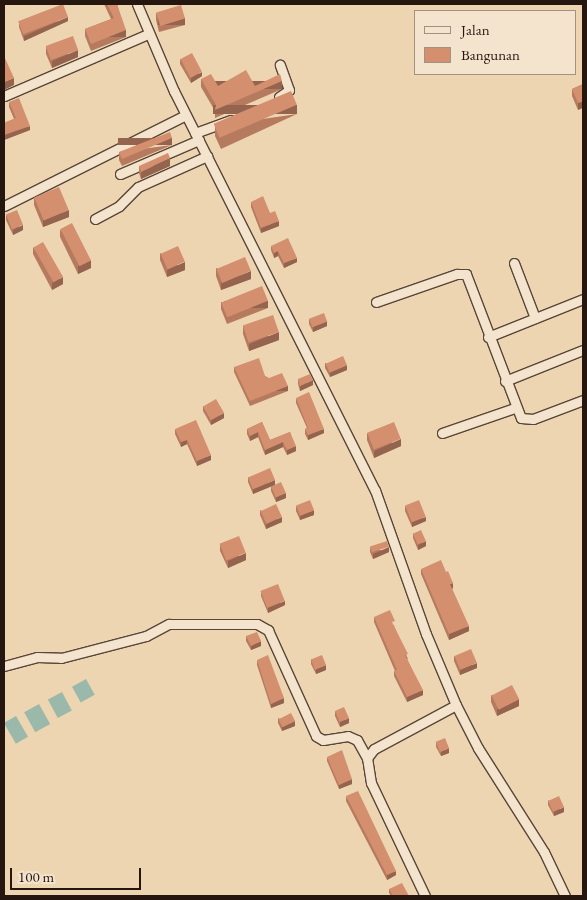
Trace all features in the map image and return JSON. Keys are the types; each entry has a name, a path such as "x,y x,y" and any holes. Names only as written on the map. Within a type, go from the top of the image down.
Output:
{"street":[{"path":"137,4 148,34 186,115 375,490 426,634 456,705 478,748 540,845 566,896"},
{"path":"4,96 148,34"},
{"path":"271,101 289,90 280,65"},
{"path":"4,206 186,115"},
{"path":"120,174 238,116"},
{"path":"95,219 119,206 138,187 207,156"},
{"path":"514,263 535,318"},
{"path":"376,302 463,273 468,277 514,408 521,418 527,420 583,400"},
{"path":"488,337 583,299"},
{"path":"505,381 583,350"},
{"path":"442,433 514,408"},
{"path":"4,666 37,657 60,658 146,636 169,624 257,624 268,630 316,736 323,740 348,736 357,740 367,758 372,784 425,896"},
{"path":"367,758 374,749 456,705"}],"shaded area":[{"path":"86,679 95,695 81,703 72,687"},
{"path":"62,692 72,711 58,718 48,700"},
{"path":"39,704 50,724 35,732 24,712"},
{"path":"16,716 28,737 16,744 4,723"}],"building":[{"path":"63,4 68,17 23,34 18,21"},
{"path":"107,4 117,4 126,30 91,44 85,29 114,18"},
{"path":"181,5 185,18 160,26 156,13"},
{"path":"73,36 78,50 51,60 46,46"},
{"path":"192,53 202,72 190,78 181,59"},
{"path":"4,56 14,78 4,82"},
{"path":"246,70 255,86 280,74 282,81 215,110 216,105 201,79 211,74 218,86"},
{"path":"583,84 583,101 578,103 572,89"},
{"path":"291,91 297,105 220,138 214,124"},
{"path":"19,98 30,126 4,135 4,123 16,118 9,102"},
{"path":"170,132 172,138 122,159 119,152"},
{"path":"168,153 170,158 141,172 139,166"},
{"path":"59,187 69,210 44,221 34,198"},
{"path":"263,196 270,213 275,211 279,221 261,228 251,202"},
{"path":"17,210 23,225 12,229 6,214"},
{"path":"72,223 91,260 79,266 60,229"},
{"path":"288,238 297,258 284,263 278,251 274,253 271,246"},
{"path":"43,242 63,277 53,282 33,248"},
{"path":"178,246 185,262 168,269 161,254"},
{"path":"245,257 251,271 222,283 216,269"},
{"path":"262,286 268,301 227,317 221,302"},
{"path":"324,313 327,321 312,327 309,319"},
{"path":"273,315 279,332 249,342 243,325"},
{"path":"343,356 347,365 330,373 326,364"},
{"path":"259,358 265,376 269,378 282,373 288,386 250,401 234,367"},
{"path":"310,374 313,380 300,386 298,379"},
{"path":"309,392 324,429 308,435 305,429 308,428 296,398"},
{"path":"216,399 224,413 211,420 203,406"},
{"path":"196,420 211,455 197,461 187,440 181,442 175,429"},
{"path":"262,422 270,440 290,432 296,446 287,450 283,442 265,450 258,432 250,436 247,429"},
{"path":"394,422 401,439 374,450 367,433"},
{"path":"270,468 275,480 253,489 248,477"},
{"path":"281,482 286,493 276,497 271,486"},
{"path":"310,500 314,510 300,516 296,506"},
{"path":"419,500 426,517 412,522 405,506"},
{"path":"276,504 282,517 267,524 261,511"},
{"path":"421,530 426,541 418,545 413,534"},
{"path":"239,536 246,553 226,561 220,544"},
{"path":"387,541 389,547 372,552 370,547"},
{"path":"441,560 446,572 448,571 453,583 450,584 469,626 449,634 421,569"},
{"path":"278,584 285,601 267,608 260,591"},
{"path":"390,610 395,621 392,622 408,654 405,655 423,690 407,697 394,671 397,670 374,617"},
{"path":"257,632 261,641 251,646 246,636"},
{"path":"471,649 477,663 460,670 454,656"},
{"path":"268,655 284,698 271,704 257,660"},
{"path":"322,655 326,665 315,670 311,659"},
{"path":"512,685 519,699 499,710 492,695"},
{"path":"344,707 349,718 340,722 335,711"},
{"path":"291,713 295,721 283,727 279,719"},
{"path":"445,738 449,748 440,752 436,742"},
{"path":"342,750 352,779 339,785 327,757"},
{"path":"358,791 396,871 387,875 346,796"},
{"path":"559,796 564,807 553,812 548,801"},
{"path":"402,883 409,896 393,896 389,889"}]}
